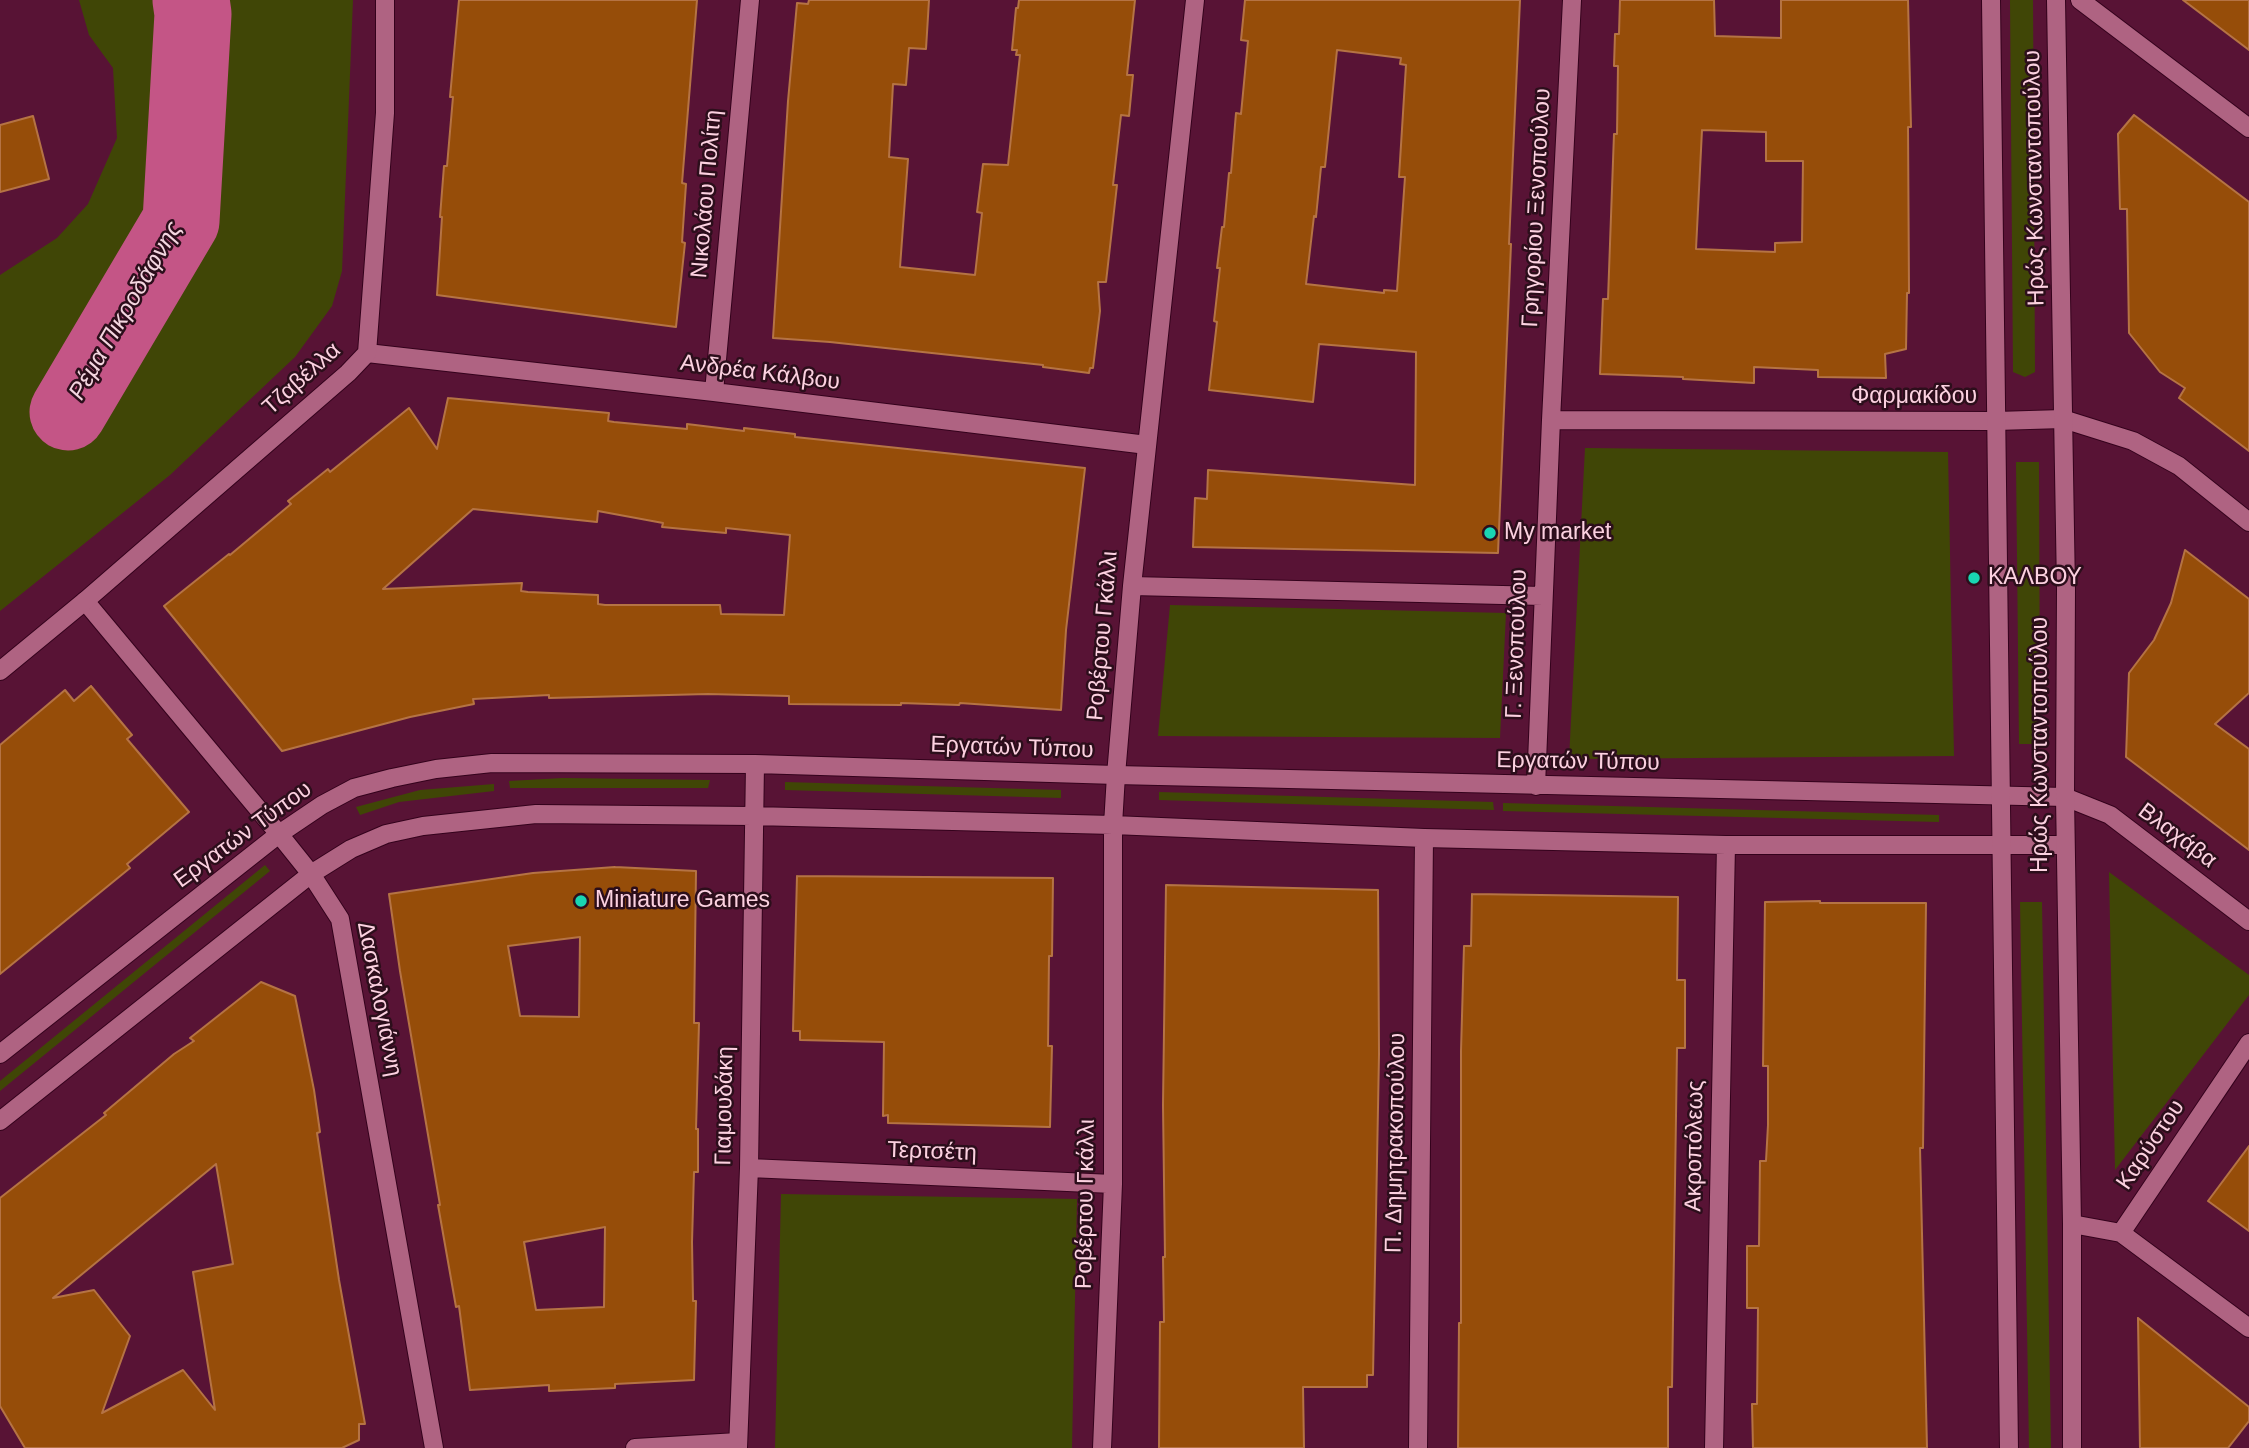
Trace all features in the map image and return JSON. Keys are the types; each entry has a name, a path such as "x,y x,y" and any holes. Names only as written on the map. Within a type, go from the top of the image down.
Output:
{"street":[{"name":"Τζαβέλλα","path":"0,671 85,601 348,373 367,353 385,113 385,0"},
{"name":"Νικολάου Πολίτη","path":"714,391 750,0"},
{"name":"Ροβέρτου Γκάλλι","path":"1102,1448 1113,1184 1113,825 1116,775 1132,586 1195,0"},
{"name":"Γρηγορίου Ξενοπούλου","path":"1550,419 1572,0"},
{"name":"Ηρώς Κωνσταντοπούλου","path":"1991,0 2009,1448"},
{"name":"Ηρώς Κωνσταντοπούλου","path":"2056,0 2066,590 2065,845 2072,1224 2072,1448"},
{"path":"2080,0 2249,128"},
{"name":"Ανδρέα Κάλβου","path":"367,353 714,391 1147,445"},
{"name":"Φαρμακίδου","path":"1550,419 2063,419 2133,441 2179,466 2249,522"},
{"name":"Γ. Ξενοπούλου","path":"1536,786 1550,419"},
{"path":"1132,586 1543,596"},
{"name":"Δασκαλογιάννη","path":"85,601 279,834 311,874 340,919 434,1448"},
{"name":"Εργατών Τύπου","path":"0,1054 279,834 322,805 354,788 436,769 492,763 755,764 1536,786 2065,797 2110,816"},
{"name":"Γιαμουδάκη","path":"738,1445 749,1168 752,816 755,764"},
{"path":"0,1121 311,874 351,849 386,834 423,826 536,814 752,816 1726,845 2065,845"},
{"name":"Βλαχάβα","path":"2110,816 2249,921"},
{"name":"Π. Δημητρακοπούλου","path":"1418,1448 1424,838"},
{"name":"Ακροπόλεως","path":"1714,1448 1726,845"},
{"name":"Καρύστου","path":"2121,1233 2249,1043"},
{"name":"Τερτσέτη","path":"749,1168 1113,1184"},
{"path":"2072,1224 2121,1233 2249,1328"},
{"path":"635,1448 738,1445"}],"green space":[{"path":"79,0 353,0 342,271 332,306 295,357 170,475 0,611 0,275 57,238 88,204 117,138 113,68 89,35"},
{"path":"2010,0 2033,0 2035,372 2025,377 2013,372"},
{"path":"1585,448 1948,452 1954,756 1569,759"},
{"path":"2016,462 2039,462 2040,744 2019,744"},
{"path":"1170,605 1506,613 1500,738 1158,736"},
{"path":"563,778 710,780 708,788 510,788 509,781"},
{"path":"785,782 1061,790 1061,798 785,790"},
{"path":"494,784 494,791 399,802 360,815 356,807 420,790"},
{"path":"1159,792 1493,802 1494,810 1159,800"},
{"path":"1503,803 1939,815 1939,822 1503,811"},
{"path":"265,865 270,871 0,1091 0,1081"},
{"path":"2109,872 2249,975 2249,995 2115,1170"},
{"path":"2020,902 2042,902 2051,1448 2029,1448"},
{"path":"781,1194 1077,1199 1072,1448 775,1448"}],"building":[{"path":"459,0 697,0 682,183 686,184 682,242 685,243 676,327 437,295 440,217 444,166 447,166"},
{"path":"809,0 929,0 926,49 909,48 906,85 893,84 889,157 908,159 900,267 975,275 982,213 977,212 983,164 1008,165 1020,55 1016,55 1017,50 1012,50 1019,0 1135,0 1127,75 1133,75 1129,116 1121,115 1113,185 1117,185 1106,282 1098,282 1100,311 1093,368 1090,368 1089,373 1043,365 773,338 797,3 808,4"},
{"path":"1245,0 1520,0 1498,553 1193,547 1195,498 1207,499 1208,470 1415,485 1416,352 1319,344 1313,402 1209,390 1217,322 1214,321 1220,268 1217,268 1231,173 1236,113 1241,114 1248,41 1241,40","holes":["1337,50 1401,58 1400,64 1406,65 1399,177 1405,177 1397,291 1384,290 1384,293 1306,284 1321,167 1325,167"]},
{"path":"1620,0 1714,0 1715,36 1781,38 1781,0 1908,0 1911,127 1908,127 1909,293 1906,349 1885,354 1886,378 1818,377 1818,370 1754,367 1754,383 1600,374 1603,299 1608,299 1614,134 1617,134 1618,66 1614,66 1615,34 1619,34","holes":["1702,130 1766,132 1766,161 1803,161 1802,242 1775,243 1775,252 1696,249"]},
{"path":"2183,0 2249,0 2249,50"},
{"path":"2134,115 2249,202 2249,451 2179,398 2185,388 2160,372 2129,333 2127,209 2120,209 2118,134"},
{"path":"33,116 49,179 0,192 0,125"},
{"path":"448,398 609,413 608,421 614,422 687,429 687,424 744,431 744,428 795,434 795,437 1085,468 1066,630 1061,710 960,703 789,704 789,696 708,694 549,698 549,695 473,699 474,704 410,717 282,751 164,606 291,504 288,501 328,469 330,472 409,408 437,449","holes":["473,509 597,522 598,511 663,523 662,527 726,533 726,528 790,535 784,615 721,614 720,605 605,605 598,604 598,595 521,591 522,583 383,589"]},
{"path":"2185,550 2249,599 2249,693 2215,724 2249,749 2249,850 2126,757 2129,673 2154,640 2171,603"},
{"path":"91,686 132,735 127,739 189,812 127,864 130,868 0,974 0,745 65,690 74,701"},
{"path":"615,867 696,871 694,1023 699,1023 696,1129 698,1172 694,1172 692,1242 693,1301 696,1301 694,1380 549,1391 549,1385 470,1390 459,1306 456,1307 438,1205 389,894 533,873","holes":["580,937 579,1017 520,1016 508,946","605,1227 604,1307 536,1310 524,1242"]},
{"path":"797,876 1053,878 1052,956 1049,956 1048,1046 1052,1046 1050,1127 888,1123 888,1115 883,1116 884,1042 800,1040 800,1031 793,1031"},
{"path":"1166,885 1378,890 1379,1054 1373,1375 1367,1375 1367,1387 1303,1387 1304,1448 1159,1448 1160,1322 1164,1322 1165,1257 1163,1105"},
{"path":"1472,894 1678,897 1677,980 1685,980 1685,1048 1677,1048 1672,1387 1668,1387 1668,1448 1458,1448 1461,1051 1464,946 1471,946"},
{"path":"1765,902 1926,903 1923,1148 1920,1148 1927,1448 1753,1448 1752,1404 1757,1404 1758,1308 1747,1308 1747,1246 1759,1246 1760,1161 1766,1161 1768,1125 1768,1066 1763,1066"},
{"path":"261,982 295,996 314,1090 320,1132 317,1133 339,1280 365,1424 359,1424 359,1440 342,1448 25,1448 0,1406 0,1198 106,1115 104,1113 174,1054 194,1041 190,1038","holes":["216,1164 233,1264 193,1272 215,1410 183,1370 102,1413 130,1336 94,1290 53,1298"]},
{"path":"2249,1146 2249,1231 2208,1201"},
{"path":"2138,1318 2249,1407 2249,1421 2228,1448 2140,1448"}],"waterway":[{"name":"Ρέμα Πικροδάφνης","path":"68,412 181,221 193,14 191,0"}],"place":[{"name":"My market","path":"1490,533"},
{"name":"ΚΑΛΒΟΥ","path":"1974,578"},
{"name":"Miniature Games","path":"581,901"}]}
